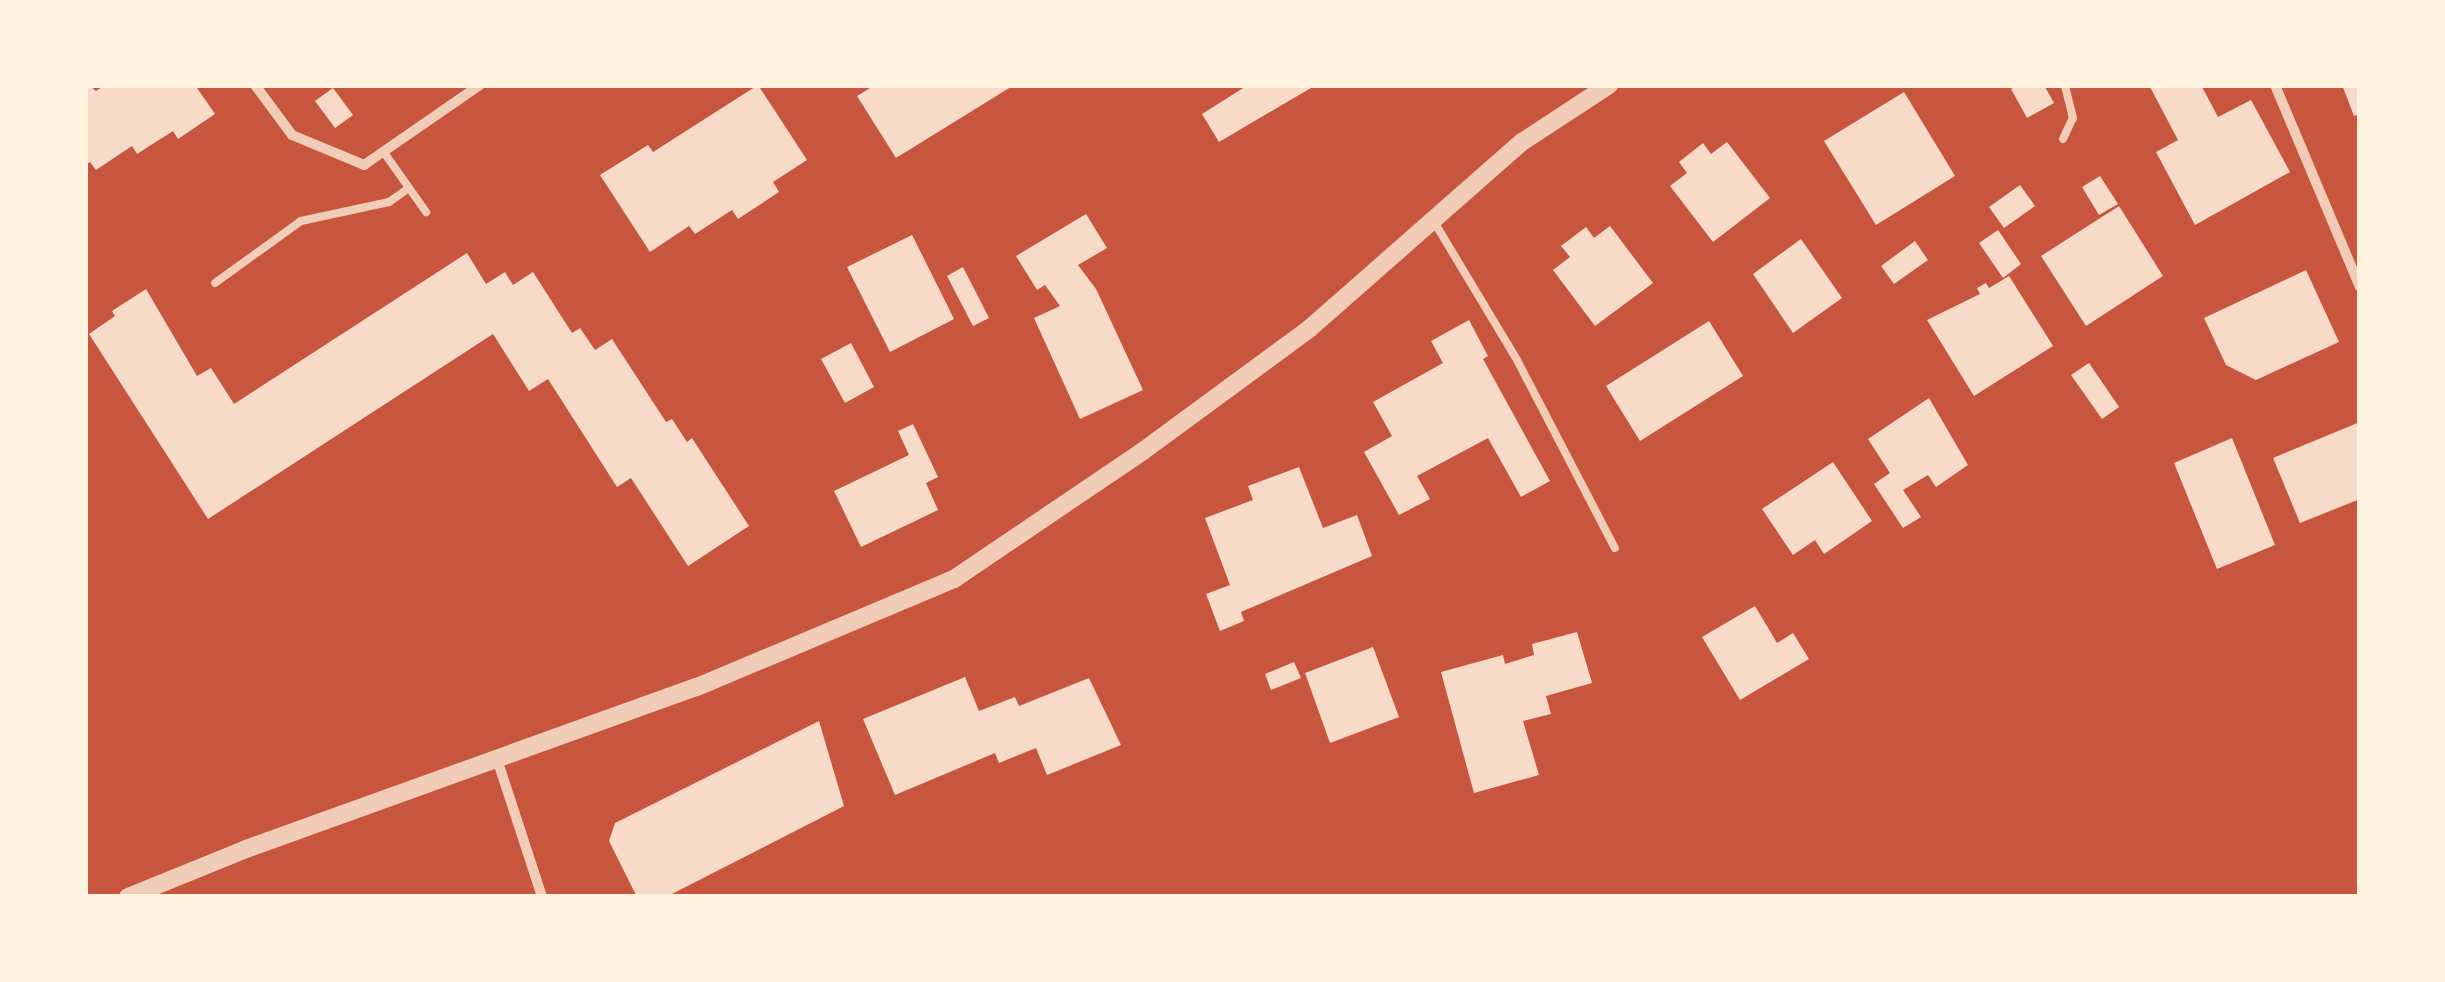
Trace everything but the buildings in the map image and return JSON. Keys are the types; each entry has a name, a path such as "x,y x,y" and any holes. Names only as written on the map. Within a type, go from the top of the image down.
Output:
{"street":[{"path":"256,85 292,135 364,165 480,85"},
{"path":"128,897 696,687 954,578 1143,451 1294,340 1522,142 1608,85"},
{"path":"2275,85 2360,287"},
{"path":"497,759 542,897"}],"lane":[{"path":"2062,138 2073,118 2065,85"},
{"path":"383,151 426,212"},
{"path":"215,283 301,221 389,202 409,188"},
{"path":"1433,220 1517,360 1615,548"}]}
